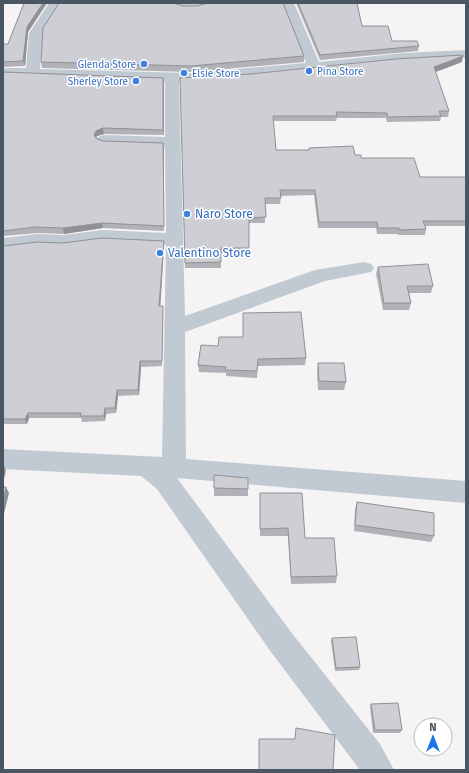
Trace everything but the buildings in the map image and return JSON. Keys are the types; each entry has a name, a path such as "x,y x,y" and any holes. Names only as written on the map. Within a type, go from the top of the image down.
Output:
{"street":[{"path":"33,73 35,37 41,22 55,3"},
{"path":"175,3 181,7 188,7 206,3"},
{"path":"288,3 305,48 315,68"},
{"path":"4,74 33,73 172,77 218,76 315,68 414,57 466,54"},
{"path":"172,77 175,239 174,328 161,468 166,482 281,642 378,770"},
{"path":"104,140 173,142"},
{"path":"3,244 38,240 64,241 103,236 175,239"},
{"path":"174,328 322,275 364,268"},
{"path":"3,459 161,468 466,492"}],"place":[{"name":"Glenda Store","path":"144,64"},
{"name":"Pina Store","path":"309,71"},
{"name":"Elsie Store","path":"184,73"},
{"name":"Sherley Store","path":"136,81"},
{"name":"Naro Store","path":"187,214"},
{"name":"Valentino Store","path":"160,253"}]}
